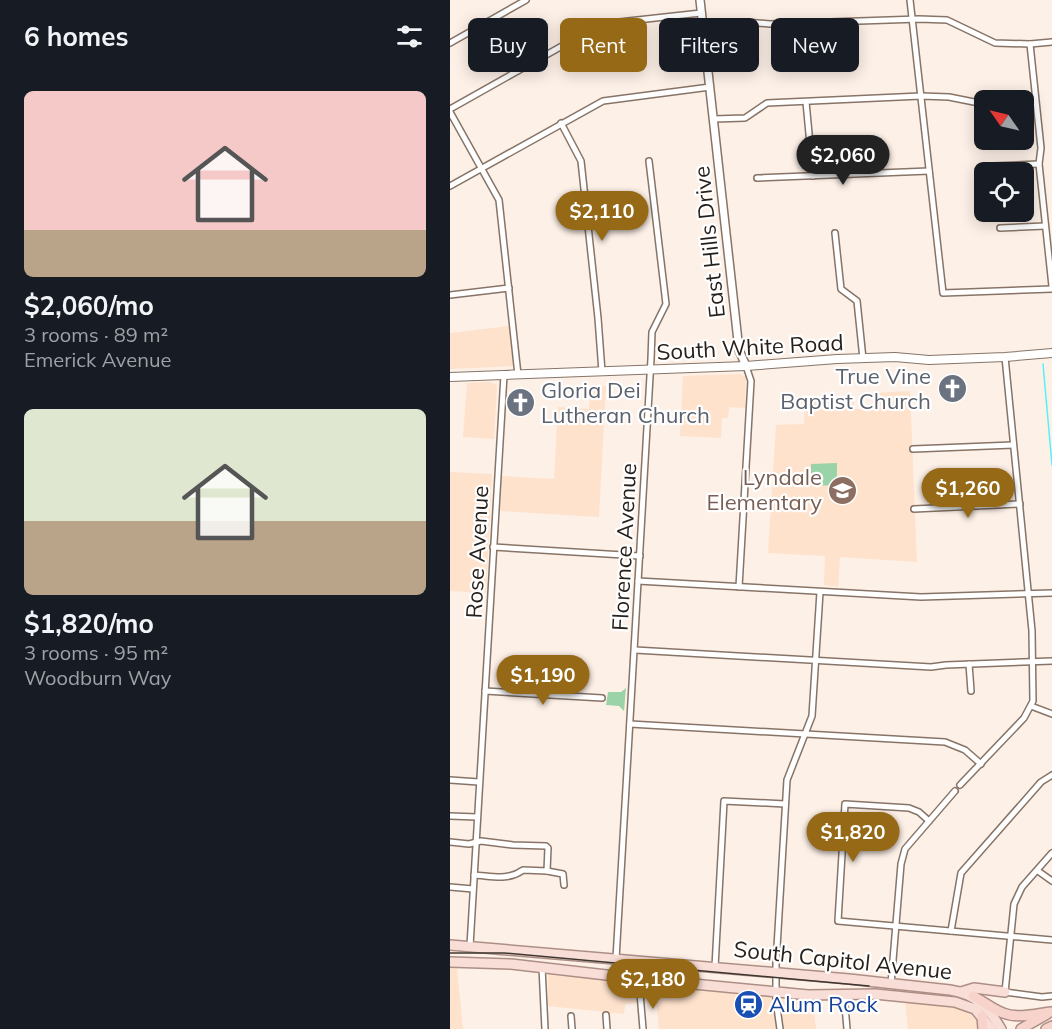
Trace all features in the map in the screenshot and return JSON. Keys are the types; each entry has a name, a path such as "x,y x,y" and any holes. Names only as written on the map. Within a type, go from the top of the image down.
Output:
{"highway":[{"path":"973,996 1011,1015 1026,1016 1052,1012"},
{"path":"1021,1029 1052,1012"},
{"path":"982,1016 983,1029"},
{"path":"1046,1029 1052,1026"}],"main road":[{"name":"South White Road","path":"450,377 746,366 863,358 895,357 929,360 1052,353"},
{"name":"South Capitol Avenue","path":"450,945 776,972 961,992 973,996 986,1007 1000,1029"},
{"name":"South Capitol Avenue","path":"450,962 479,962 808,995 875,994 955,1002 967,1005 982,1016 991,1029"},
{"path":"961,992 975,988 1005,992"}],"street":[{"path":"450,43 526,0"},
{"name":"East Hills Drive","path":"700,0 702,18"},
{"path":"910,0 943,293 1052,287 1039,164 1041,148 1030,44"},
{"path":"518,375 499,200 450,110 587,32 610,23 701,13"},
{"path":"759,23 947,20 995,42 1030,44 1052,42"},
{"name":"East Hills Drive","path":"708,72 739,350 751,381 739,587"},
{"path":"450,186 603,101 710,87"},
{"path":"714,119 745,118 767,103 921,96 949,97 974,102"},
{"path":"806,102 813,176"},
{"path":"561,123 581,161 602,372"},
{"name":"Florence Avenue","path":"615,976 652,332 666,304 649,161"},
{"path":"1034,164 1039,164"},
{"path":"757,178 929,171"},
{"path":"1000,228 1045,226"},
{"path":"835,233 839,281 841,289 856,301 863,358"},
{"path":"450,295 509,288"},
{"path":"960,785 1024,718 1031,706 1034,693 1028,594 1005,357"},
{"name":"Rose Avenue","path":"470,946 504,375"},
{"path":"913,449 1013,445"},
{"path":"915,509 1020,504"},
{"path":"493,547 640,556"},
{"path":"638,581 921,597 1052,593"},
{"path":"780,1029 776,972 787,780 812,716 820,592"},
{"path":"634,650 931,667 1052,661"},
{"path":"969,664 971,691"},
{"path":"485,691 602,698"},
{"path":"1031,706 1052,714"},
{"path":"630,724 945,742 965,750 981,764"},
{"path":"951,931 961,873 1041,782 1052,775"},
{"path":"450,780 479,782"},
{"path":"891,984 901,864 905,849 955,791"},
{"path":"715,967 724,801 785,804"},
{"path":"929,821 919,812 909,808 845,804 838,921 1052,940"},
{"path":"450,816 477,817"},
{"path":"450,842 469,844 497,842 546,846 548,848 547,871"},
{"path":"1052,853 1022,887 1014,904 1005,992 1042,997 1052,996"},
{"path":"474,875 508,877 523,870 547,871 563,874 564,885"},
{"path":"1038,871 1052,881"},
{"path":"450,887 473,889"},
{"path":"542,968 546,1029"},
{"path":"640,993 643,1029"},
{"path":"844,994 848,1029"},
{"path":"571,1016 572,1029"},
{"path":"606,1016 607,1029"}],"shaded area":[{"path":"509,326 513,366 450,369 450,333"},
{"path":"740,374 746,377 745,408 729,407 728,418 722,418 721,438 680,436 683,376"},
{"path":"490,382 497,385 494,439 463,437 467,383"},
{"path":"606,386 599,517 500,511 502,476 554,479 558,407 589,409 591,388"},
{"name":"Lyndale Elementary","path":"910,391 917,562 840,557 838,587 824,585 825,556 768,553 776,425 804,424 805,400 854,399 854,409 873,409 873,393"},
{"path":"450,472 492,474 486,593 450,591"},
{"path":"450,967 457,967 463,1029 450,1029"},
{"path":"548,971 813,1000 816,1029 659,1029 656,1000 625,1004 624,1014 548,1006"},
{"path":"905,1002 955,1007 970,1013 978,1023 979,1029 908,1029"}],"green space":[{"path":"837,463 837,485 811,486 811,464"},
{"path":"626,688 624,711 619,706 606,705 608,692 621,692"}],"waterway":[{"path":"1043,364 1052,465"}],"tram line":[{"path":"450,953 504,953 869,986"}],"place":[{"name":"True Vine Baptist Church","path":"952,389"},
{"name":"Gloria Dei Lutheran Church","path":"520,403"},
{"name":"Lyndale Elementary","path":"843,490"},
{"name":"Alum Rock","path":"748,1004"}]}
